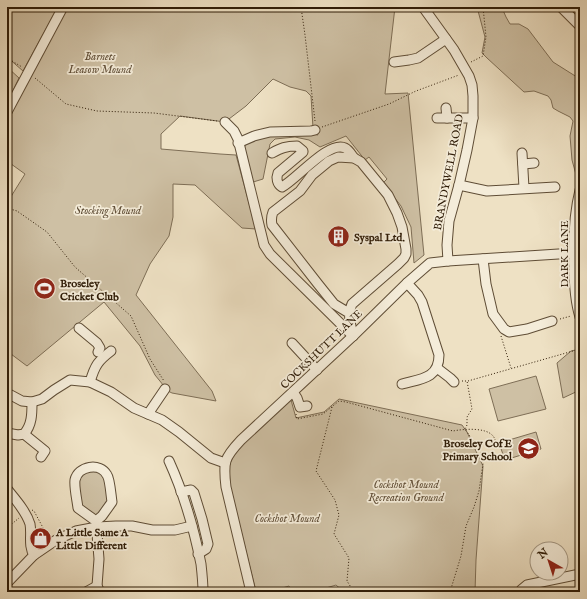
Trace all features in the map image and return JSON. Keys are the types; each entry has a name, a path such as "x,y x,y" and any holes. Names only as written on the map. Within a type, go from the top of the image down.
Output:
{"street":[{"path":"7,112 63,7"},
{"name":"BRANDYWELL ROAD","path":"423,7 446,38 469,76 472,85 473,118 459,185 449,222 447,244 448,260"},
{"path":"561,7 579,23"},
{"path":"394,62 418,58 446,38"},
{"path":"403,51 405,61"},
{"path":"446,108 447,118"},
{"path":"437,118 473,118"},
{"path":"225,122 234,132 238,143 264,245 270,254 353,336"},
{"path":"238,143 254,136 270,132 315,130"},
{"path":"272,153 283,147 293,146 297,146 303,152"},
{"path":"323,153 303,152 278,173 277,176 279,185 282,187 284,186 323,153 335,148 343,147 354,158 361,162 388,195 402,227 406,249 406,254 401,261 352,304 349,313 353,336"},
{"path":"522,153 524,188"},
{"path":"349,313 334,304 272,225 271,217 273,212 300,191 312,175 329,161 338,157 354,158"},
{"path":"523,164 534,163"},
{"path":"459,185 487,191 551,187"},
{"name":"DARK LANE","path":"580,190 574,226 574,278 578,293 580,316"},
{"name":"COCKSHUTT LANE","path":"225,463 230,452 241,440 430,263 448,260 483,259 574,252"},
{"path":"483,259 486,284 493,314 503,332 526,329 539,320 552,321"},
{"path":"406,372 406,382 427,377 434,373 439,362 439,355 422,302 407,283"},
{"path":"79,328 97,343 100,348 99,361 93,370 90,382"},
{"path":"292,343 317,370"},
{"path":"99,353 111,351"},
{"path":"437,368 452,380"},
{"path":"7,393 22,401 32,402 42,399 70,380 90,382 111,392 134,408 162,420 211,458 225,463 224,470 226,487 251,592"},
{"path":"148,414 165,390"},
{"path":"293,392 300,407 307,406"},
{"path":"7,432 18,435 24,434 28,430 32,419 32,402"},
{"path":"172,440 179,432"},
{"path":"24,434 45,451 41,457"},
{"path":"169,461 177,478 192,526 201,565 204,592"},
{"path":"86,592 98,589 99,559 97,524 112,502 107,475 104,471 92,467 81,471 75,480 75,485 78,508 97,524"},
{"path":"7,489 24,511 30,524 31,550 34,555"},
{"path":"181,492 191,490 194,493 202,519 208,544 206,549 198,554"},
{"path":"7,583 34,555 51,543 97,524 132,526 152,530 175,530 192,526"},
{"path":"521,592 521,590 527,585 580,574"}],"path":[{"path":"300,7 305,35 315,130 389,104 416,91 447,80 483,56 486,38 483,7"},
{"path":"7,58 28,71 66,104 97,111 154,113 225,122"},
{"path":"7,208 17,211 46,232 74,267 131,316 150,359 164,383 165,390"},
{"path":"552,321 580,316"},
{"path":"503,332 511,368"},
{"path":"452,380 467,381 580,349"},
{"path":"465,429 467,425 467,417 472,409 467,381"},
{"path":"296,412 297,419 323,414 339,401 346,402 453,431 465,429 488,432 493,436 496,445"},
{"path":"332,406 316,471 335,500 339,515 334,534 349,558 348,581 354,592"},
{"path":"450,592 461,556 466,526 479,491 484,458 465,429"},
{"path":"7,528 27,508 34,511 51,543"}],"green space":[{"path":"7,7 58,7 23,71 7,57"},
{"path":"68,7 395,7 385,94 408,93 424,255 414,263 411,227 401,206 383,183 387,179 369,157 365,160 346,136 320,147 309,140 295,137 275,139 270,144 263,179 250,183 244,152 245,144 271,134 307,133 318,135 313,128 311,96 306,91 290,87 273,79 246,106 225,122 180,116 161,134 161,149 236,155 256,229 242,228 195,185 173,184 173,217 169,236 150,264 136,295 212,391 216,401 168,391 155,375 140,346 104,302 27,366 7,351 7,203 25,174 7,161 7,119 59,19"},
{"path":"477,7 486,7 489,11 502,8 510,24 519,24 528,29 553,62 580,79 580,172 578,182 572,160 570,136 573,121 570,117 553,108 551,100 548,96 534,91 524,92 482,53 485,37"},
{"path":"7,67 19,78 7,103"},
{"path":"580,349 580,390 563,398 557,363 571,351"},
{"path":"536,376 546,409 498,421 489,389"},
{"name":"Cockshot Mound Recreation Ground","path":"339,399 462,425 467,432 483,466 475,592 344,592 336,585 313,592 307,592 306,589 292,592 289,586 269,592 256,592 230,486 229,466 236,449 291,400 296,418 324,412"},
{"path":"536,432 541,449 505,460 499,443"},
{"path":"96,471 105,480 108,502 97,517 81,506 78,480 85,472"}],"place":[{"name":"Syspal Ltd.","path":"338,237"},
{"name":"Broseley Cricket Club","path":"44,289"},
{"name":"Broseley CofE Primary School","path":"528,449"},
{"name":"A Little Same A Little Different","path":"41,538"}],"park label":[{"name":"Barnets Leasow Mound","path":"100,62"},
{"name":"Stocking Mound","path":"108,210"},
{"name":"Cockshot Mound","path":"287,518"}]}
